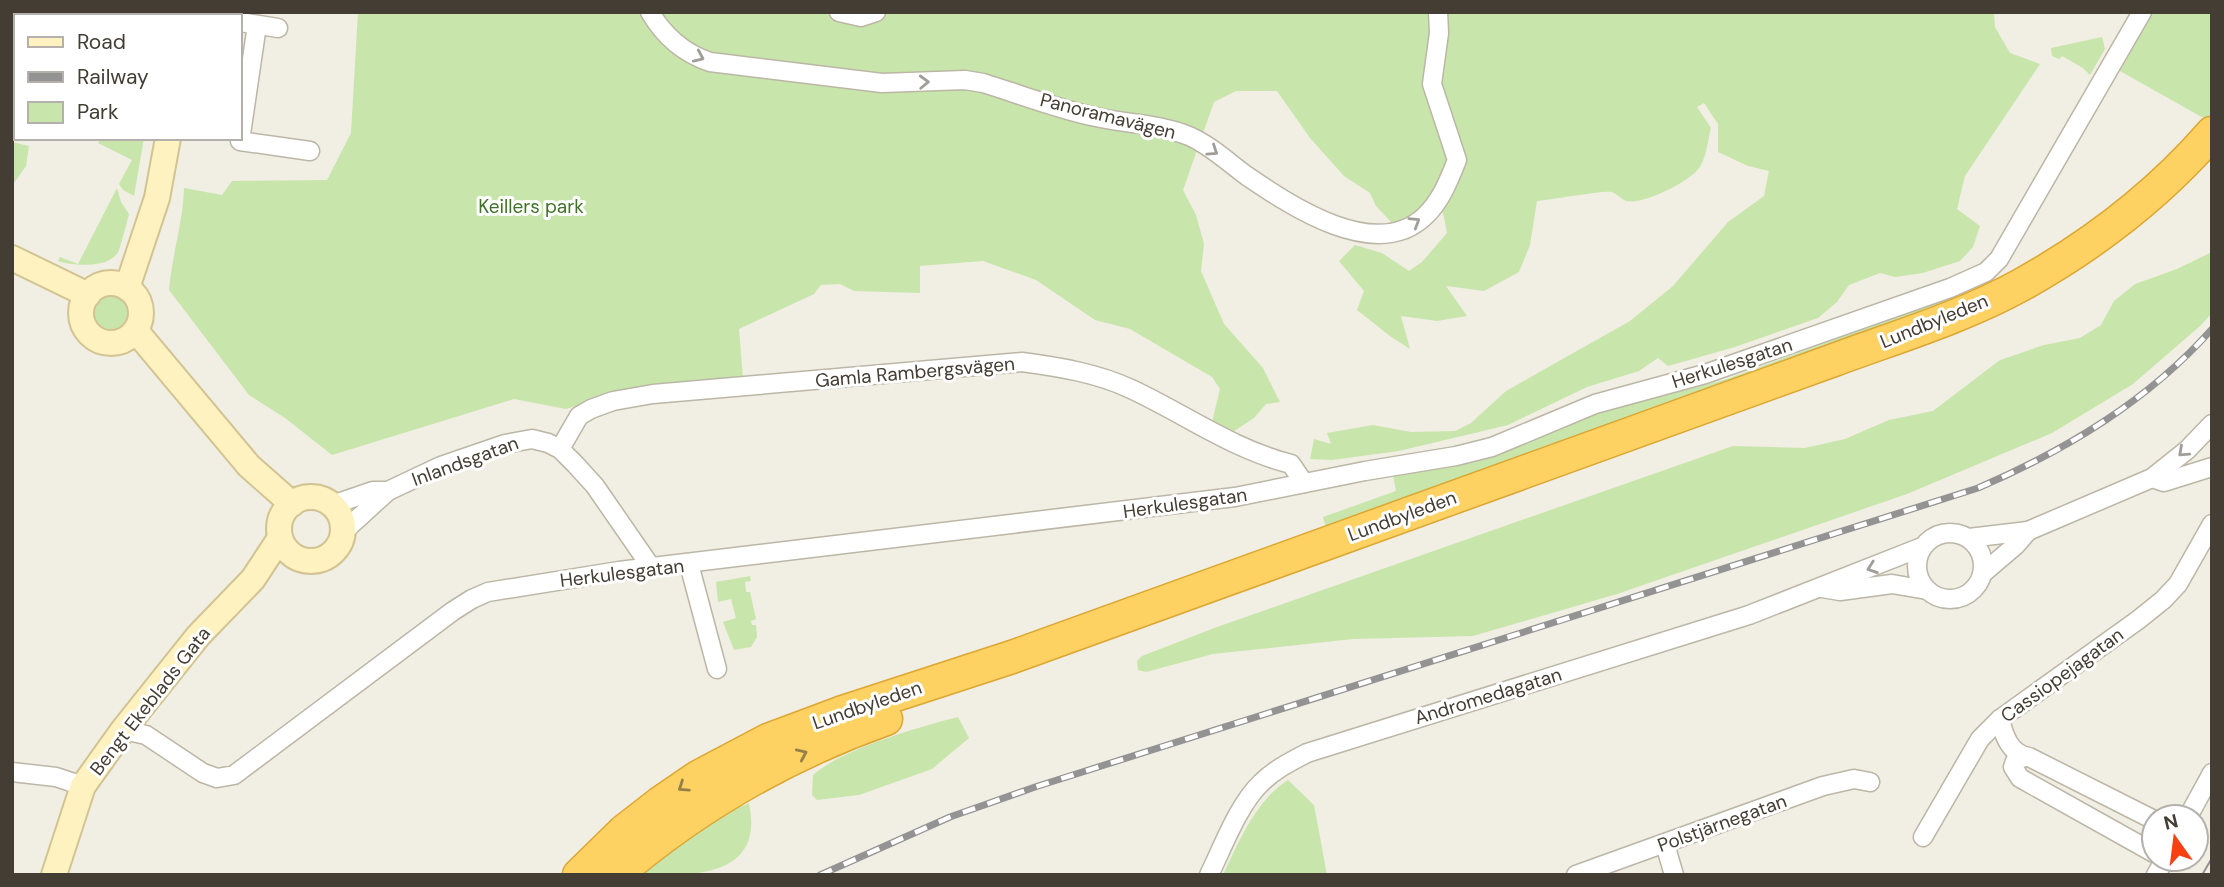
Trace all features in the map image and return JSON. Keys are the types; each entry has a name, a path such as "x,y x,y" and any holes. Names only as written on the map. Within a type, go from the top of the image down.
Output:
{"highway":[{"name":"Lundbyleden","path":"579,875 624,831 660,803 698,777 768,740 843,712 1012,657 1834,360 1961,312 2019,286 2099,236 2165,182 2212,133"},
{"name":"Lundbyleden","path":"616,875 673,829 741,786 787,761 854,731 1908,353 1972,327 2028,301 2121,243 2147,223 2212,161"}],"street":[{"name":"Panoramavägen","path":"650,12 673,43 694,57 710,62 882,83 974,81 1090,116 1158,125 1192,138 1294,206 1337,226 1380,234 1396,232 1425,217 1439,199 1457,160 1432,84 1438,12"},
{"path":"839,12 861,17 876,12"},
{"name":"Herkulesgatan","path":"123,730 146,735 204,774 217,778 233,775 472,599 488,592 651,567 1235,497 1456,456 1492,447 1595,404 1705,374 1950,288 1986,272 2006,248 2142,12"},
{"path":"242,112 248,24 278,28"},
{"path":"127,288 157,198 168,140"},
{"path":"240,140 310,151"},
{"path":"12,258 88,295"},
{"path":"109,283 127,288 136,296 141,308 141,320 136,331 120,342 108,344 94,338 87,331 82,318 83,303 88,295 97,287 109,283"},
{"path":"136,331 249,466 292,504"},
{"name":"Gamla Rambergsvägen","path":"560,449 579,416 613,401 653,394 1022,362 1057,366 1107,379 1129,388 1234,444 1291,464 1304,483"},
{"name":"Andromedagatan","path":"1209,875 1243,807 1259,784 1283,765 1307,753 1749,615 1822,588 1840,578 1882,565 1922,547 1941,534 1957,533 1969,538 2028,531 2152,478 2212,424"},
{"name":"Inlandsgatan","path":"343,533 388,491 441,466 519,440 532,439 560,449"},
{"path":"560,449 595,486 651,567"},
{"name":"Andromedagatan","path":"2152,478 2164,482 2212,467"},
{"name":"Inlandsgatan","path":"332,505 373,492 388,491"},
{"path":"312,497 323,499 332,505 339,513 343,533 341,543 334,552 326,558 305,561 287,548 280,521 292,504 312,497"},
{"name":"Cassiopejagatan","path":"1923,836 1980,739 2000,719 2163,600 2178,584 2212,524"},
{"name":"Andromedagatan","path":"1822,588 1840,590 1892,584 1927,590 1942,598 1959,598 1973,589 1982,574 2028,531"},
{"path":"1969,538 1981,555 1982,574"},
{"path":"1922,547 1917,567 1918,575 1927,590"},
{"name":"Bengt Ekeblads Gata","path":"54,875 83,786 123,730 198,636 287,548"},
{"path":"689,564 717,669"},
{"path":"2000,719 2010,746 2140,846"},
{"path":"12,772 56,777 83,786"},
{"path":"2195,803 2212,772"},
{"name":"Polstjärnegatan","path":"1576,875 1823,786 1854,779 1870,782"},
{"path":"2059,786 2140,815"},
{"path":"1665,844 1674,875"}],"green space":[{"name":"Keillers park","path":"358,12 1994,12 1995,27 2010,53 2040,64 1965,176 1957,209 1980,226 1973,247 1960,261 1923,273 1895,277 1880,273 1849,285 1837,302 1818,318 1735,347 1668,366 1658,358 1639,371 1587,387 1508,425 1399,451 1332,460 1310,459 1314,439 1331,444 1327,433 1373,425 1411,432 1455,431 1471,423 1506,391 1630,321 1673,286 1728,222 1764,196 1769,171 1748,166 1718,152 1718,124 1704,103 1697,107 1711,128 1703,161 1689,178 1656,195 1634,201 1626,201 1612,192 1607,192 1537,201 1530,245 1519,272 1484,291 1446,286 1467,316 1437,321 1401,316 1410,349 1357,310 1364,291 1339,261 1355,245 1382,253 1409,271 1422,262 1447,233 1443,212 1408,240 1376,206 1370,193 1344,176 1310,138 1277,91 1236,91 1214,102 1183,190 1196,215 1204,244 1201,271 1224,324 1263,368 1280,402 1266,404 1254,418 1231,433 1212,422 1220,389 1212,377 1130,329 1095,320 1036,280 983,261 920,266 920,293 854,291 840,284 821,285 814,294 739,329 743,379 602,398 566,409 514,399 332,455 285,418 249,395 169,290 184,188 222,195 232,181 327,180 351,133"},
{"path":"2153,12 2212,12 2212,114 2207,120 2120,71"},
{"path":"2102,37 2105,49 2090,75 2062,56 2059,59 2052,56 2051,48"},
{"path":"100,140 144,140 134,196 123,190 119,184 132,160 98,143"},
{"path":"12,142 29,146 26,166 12,186"},
{"path":"117,188 121,202 129,214 119,250 108,260 78,264"},
{"path":"2212,252 2212,313 2133,384 2052,433 1907,494 1617,594 1473,636 1353,639 1213,654 1146,672 1138,670 1137,661 1142,656 1217,627 1733,446 1805,448 1845,439 1889,420 1933,411 2000,360 2044,345 2080,338 2101,325 2114,301 2135,284 2177,269"},
{"path":"60,257 78,264 72,264 58,261"},
{"path":"111,295 123,300 128,312 123,324 111,329 99,324 94,312 99,300"},
{"path":"1956,295 1958,303 1326,528 1323,517 1396,491 1393,475 1430,470 1502,452 1592,414 1724,380"},
{"path":"750,576 751,581 745,582 746,592 750,592 756,619 751,621 752,625 756,625 757,637 751,647 734,650 723,622 736,618 731,599 718,602 716,582"},
{"path":"958,717 969,738 932,769 859,795 817,800 812,795 813,775 842,756 882,740"},
{"path":"1288,780 1314,805 1327,875 1223,875 1258,810 1277,788"},
{"path":"749,803 751,829 745,848 733,861 716,869 696,873 631,875 736,806"}],"tram line":[{"path":"2202,875 2212,858"}],"railway":[{"path":"820,875 950,817 1035,787 1978,488 2043,457 2104,421 2161,379 2212,329"}]}
